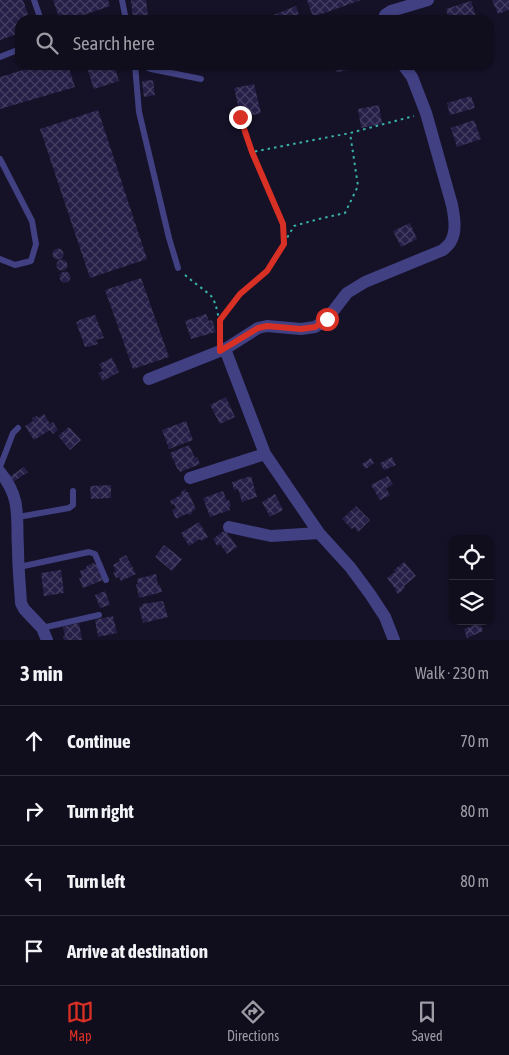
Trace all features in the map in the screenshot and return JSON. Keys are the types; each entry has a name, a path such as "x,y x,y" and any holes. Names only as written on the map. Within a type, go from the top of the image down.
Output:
{"street":[{"path":"385,15 391,11 428,0"},
{"path":"149,379 223,350 258,328 267,326 301,329 315,327 327,319 348,293 365,282 443,250 451,242 455,220 452,205 426,113 407,70"},
{"path":"223,350 265,454 319,533 350,567 370,594 385,617 394,640"},
{"path":"190,478 265,454"},
{"path":"0,472 14,494 18,516 17,547 21,603 44,634"},
{"path":"230,527 271,536 319,533"}],"lane":[{"path":"34,0 39,15"},
{"path":"122,0 125,15"},
{"path":"0,57 15,51"},
{"path":"135,70 139,112 178,268"},
{"path":"156,70 201,79"},
{"path":"0,159 32,221 36,244 31,261 15,265 0,259"},
{"path":"0,467 13,433 18,428"},
{"path":"18,516 69,508 73,505 73,491"},
{"path":"19,567 89,552 95,554 106,580"},
{"path":"44,634 99,615"}],"path":[{"path":"252,152 350,133 426,113"},
{"path":"240,117 252,152 283,224 284,244"},
{"path":"220,320 240,294 267,271 294,226 319,218 345,213 358,186 350,133"},
{"path":"178,268 192,282 212,296 220,320 223,350"}],"building":[{"path":"0,0 23,0 28,15 15,15 15,35 0,40"},
{"path":"53,0 108,0 110,6 84,15 58,15"},
{"path":"131,0 146,0 148,15 133,15"},
{"path":"307,0 361,0 319,15 312,15"},
{"path":"492,0 509,0 509,10 498,14"},
{"path":"471,1 475,15 448,15 446,9"},
{"path":"296,6 299,15 274,15"},
{"path":"23,70 70,70 75,87 0,109 0,77"},
{"path":"88,70 116,70 119,81 94,89"},
{"path":"153,80 155,95 144,97 142,81"},
{"path":"254,84 261,113 241,118 234,88"},
{"path":"471,96 475,108 450,115 447,103"},
{"path":"379,105 382,124 361,128 358,109"},
{"path":"98,110 147,259 90,278 40,129"},
{"path":"474,120 481,139 457,147 451,128"},
{"path":"410,223 417,239 401,247 393,231"},
{"path":"56,249 60,249 63,254 62,258 56,259 53,256 53,252"},
{"path":"60,260 64,260 67,265 66,269 60,270 57,267 57,263"},
{"path":"63,272 67,272 70,277 69,281 63,282 60,279 60,275"},
{"path":"141,278 169,357 133,369 105,290"},
{"path":"206,314 209,321 212,320 216,332 191,339 185,321"},
{"path":"95,315 104,338 96,340 98,344 85,347 76,322"},
{"path":"112,358 119,372 103,381 98,373 103,371 99,364"},
{"path":"226,397 235,417 220,424 210,405"},
{"path":"44,414 50,424 53,422 58,430 53,434 50,430 34,440 25,426 33,421 32,418 37,416 38,418"},
{"path":"186,421 193,440 169,449 162,430"},
{"path":"69,427 81,440 70,450 58,436"},
{"path":"189,445 200,464 180,472 170,453"},
{"path":"392,457 396,465 384,470 380,463"},
{"path":"371,458 374,463 366,469 362,464"},
{"path":"24,467 28,472 13,482 9,477"},
{"path":"251,476 257,497 242,502 238,489 234,490 232,482"},
{"path":"388,476 393,485 386,488 390,495 380,500 371,485"},
{"path":"111,485 111,498 91,499 90,486"},
{"path":"185,489 196,509 191,512 192,514 189,515 188,513 176,519 172,510 176,508 170,501 182,494 181,492"},
{"path":"223,491 227,501 229,500 230,510 210,517 203,498"},
{"path":"275,494 283,510 270,517 262,502"},
{"path":"356,506 370,520 358,532 342,519"},
{"path":"199,522 208,537 202,541 200,539 189,546 181,533"},
{"path":"225,530 237,547 227,554 220,544 217,546 213,539"},
{"path":"164,545 182,559 172,571 155,557"},
{"path":"126,555 136,574 121,581 119,577 116,578 113,572 116,571 113,565"},
{"path":"404,562 416,576 398,594 387,578"},
{"path":"94,563 95,565 97,564 103,580 83,588 79,578 82,578 80,571"},
{"path":"61,570 64,593 44,596 41,573"},
{"path":"156,574 158,585 160,585 162,592 139,598 136,584 138,584 137,579"},
{"path":"105,591 110,605 100,608 95,595"},
{"path":"163,601 168,617 143,623 139,607 143,606 142,604"},
{"path":"113,616 117,633 98,637 95,620"},
{"path":"79,623 82,640 64,640 63,627"},
{"path":"481,625 483,631 467,638 464,629"}],"route":[{"path":"240,117 252,152 283,224 284,244 267,271 240,294 220,320 220,351 258,328 267,326 301,329 315,327 327,319"}]}
